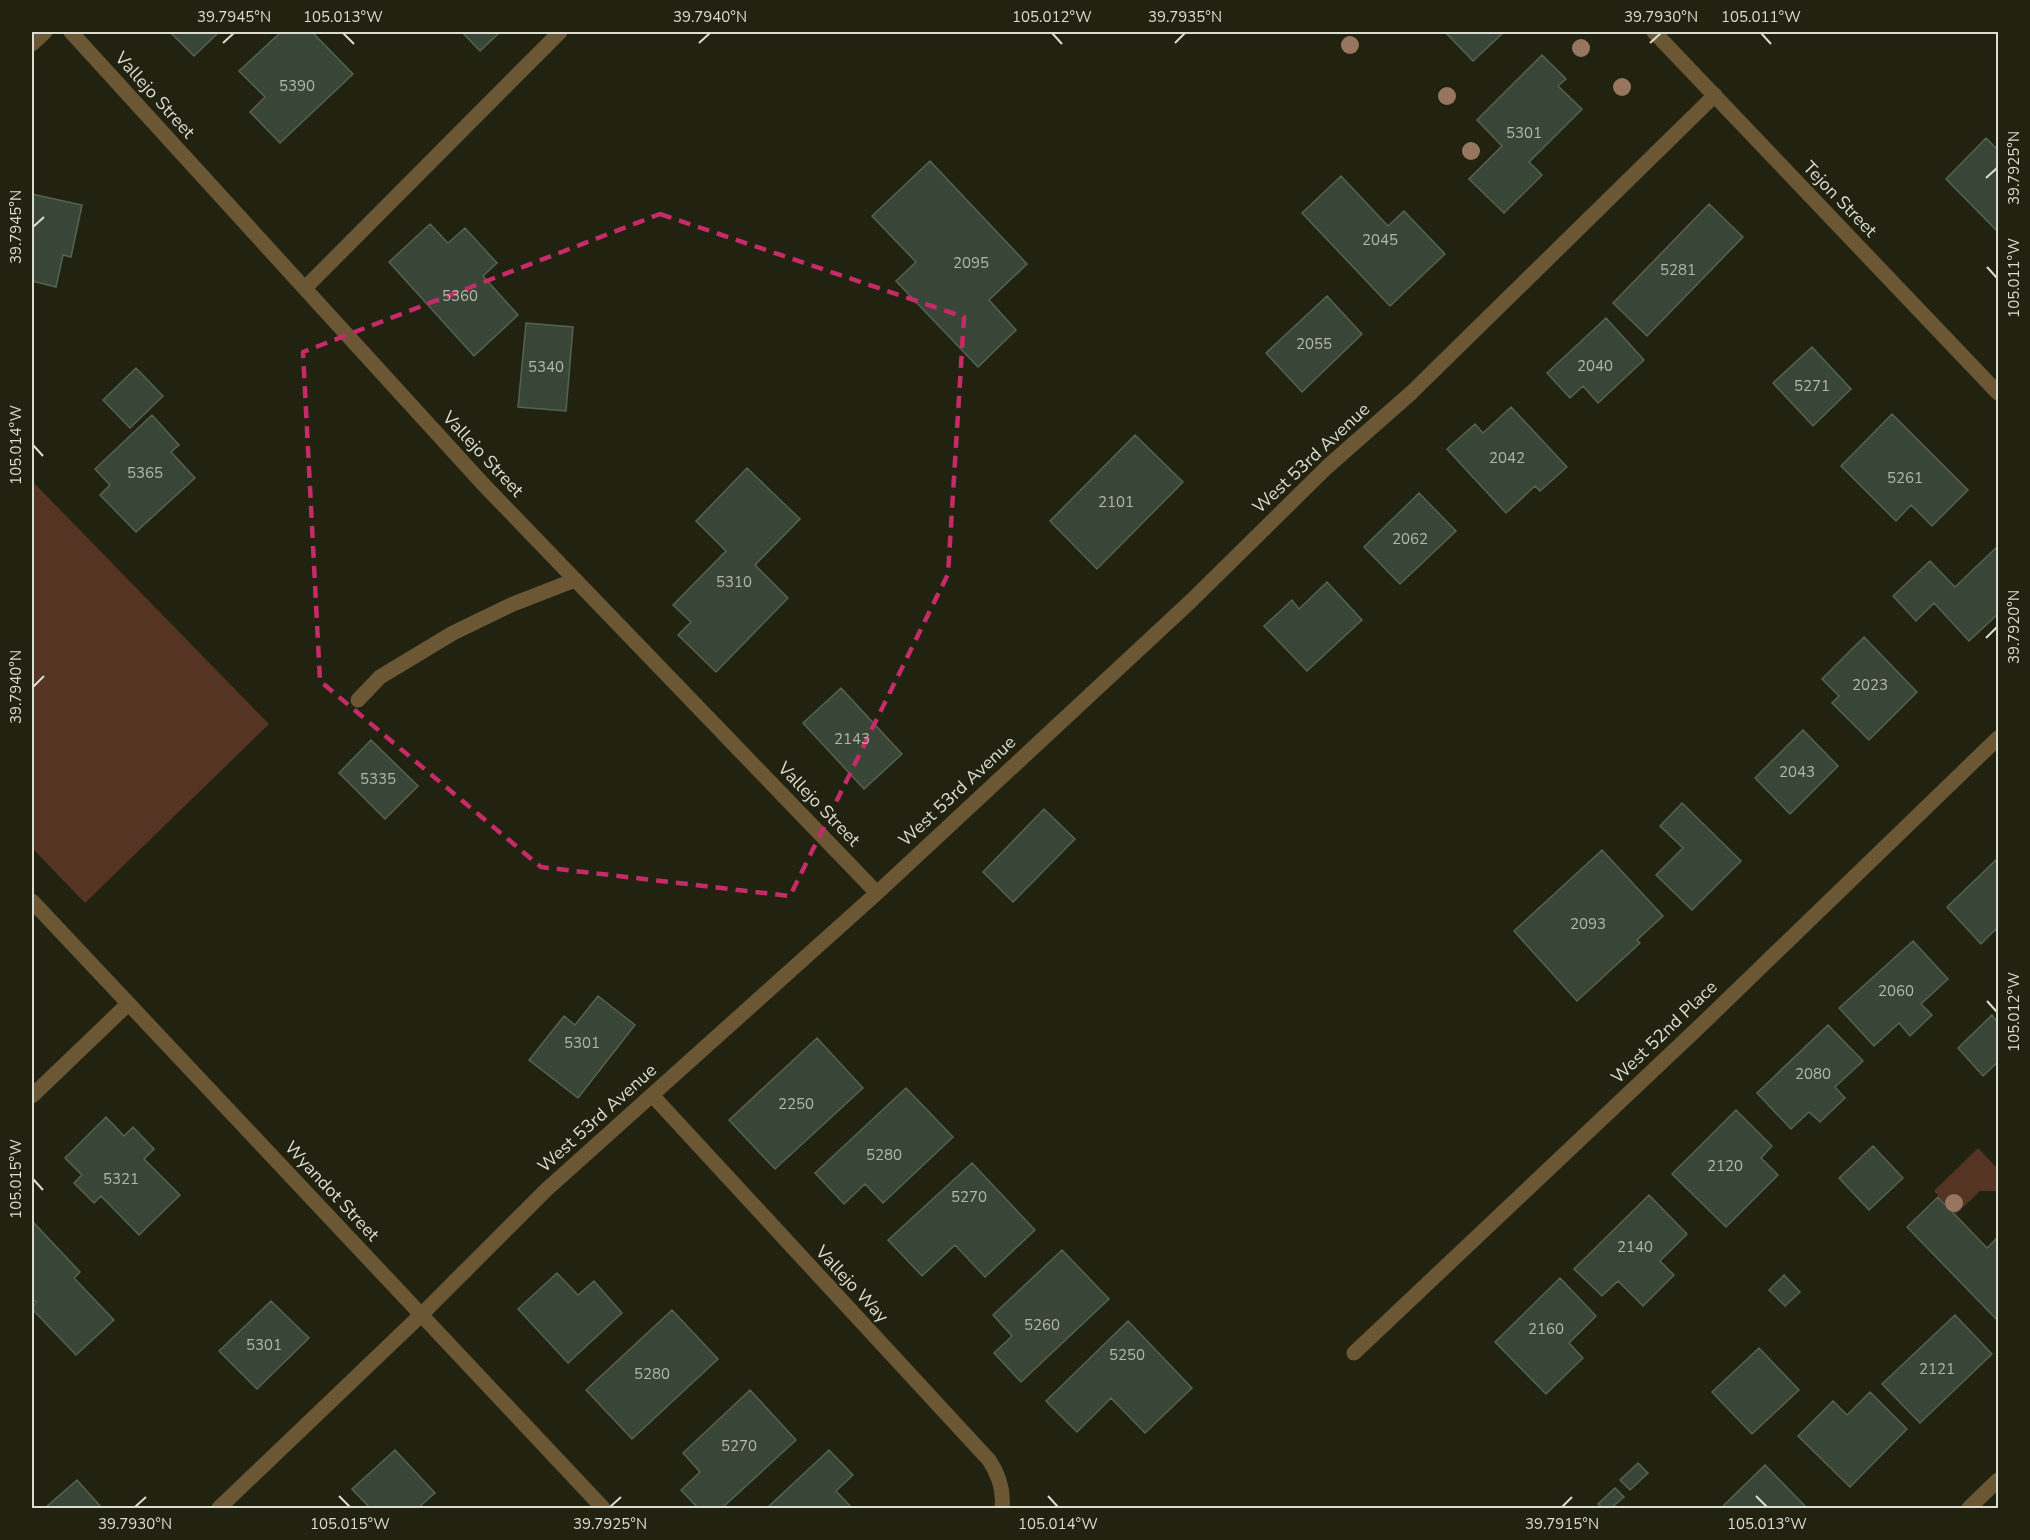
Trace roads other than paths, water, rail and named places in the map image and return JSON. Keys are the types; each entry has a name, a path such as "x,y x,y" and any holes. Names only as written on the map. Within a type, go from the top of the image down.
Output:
{"street":[{"path":"32,44 45,32"},
{"name":"Vallejo Street","path":"71,32 483,484 877,892"},
{"path":"305,288 560,32"},
{"name":"Tejon Street","path":"1654,32 1998,393"},
{"name":"West 53rd Avenue","path":"219,1509 422,1314 546,1190 877,892 1191,601 1327,467 1411,393 1714,95"},
{"path":"358,700 380,677 453,633 513,604 575,580"},
{"name":"West 52nd Place","path":"1354,1353 1700,1026 1998,738"},
{"name":"Wyandot Street","path":"32,901 603,1509"},
{"path":"32,1096 128,1004"},
{"name":"Vallejo Way","path":"652,1095 989,1460 1002,1486 1002,1509"},
{"path":"1969,1509 1998,1480"}]}
